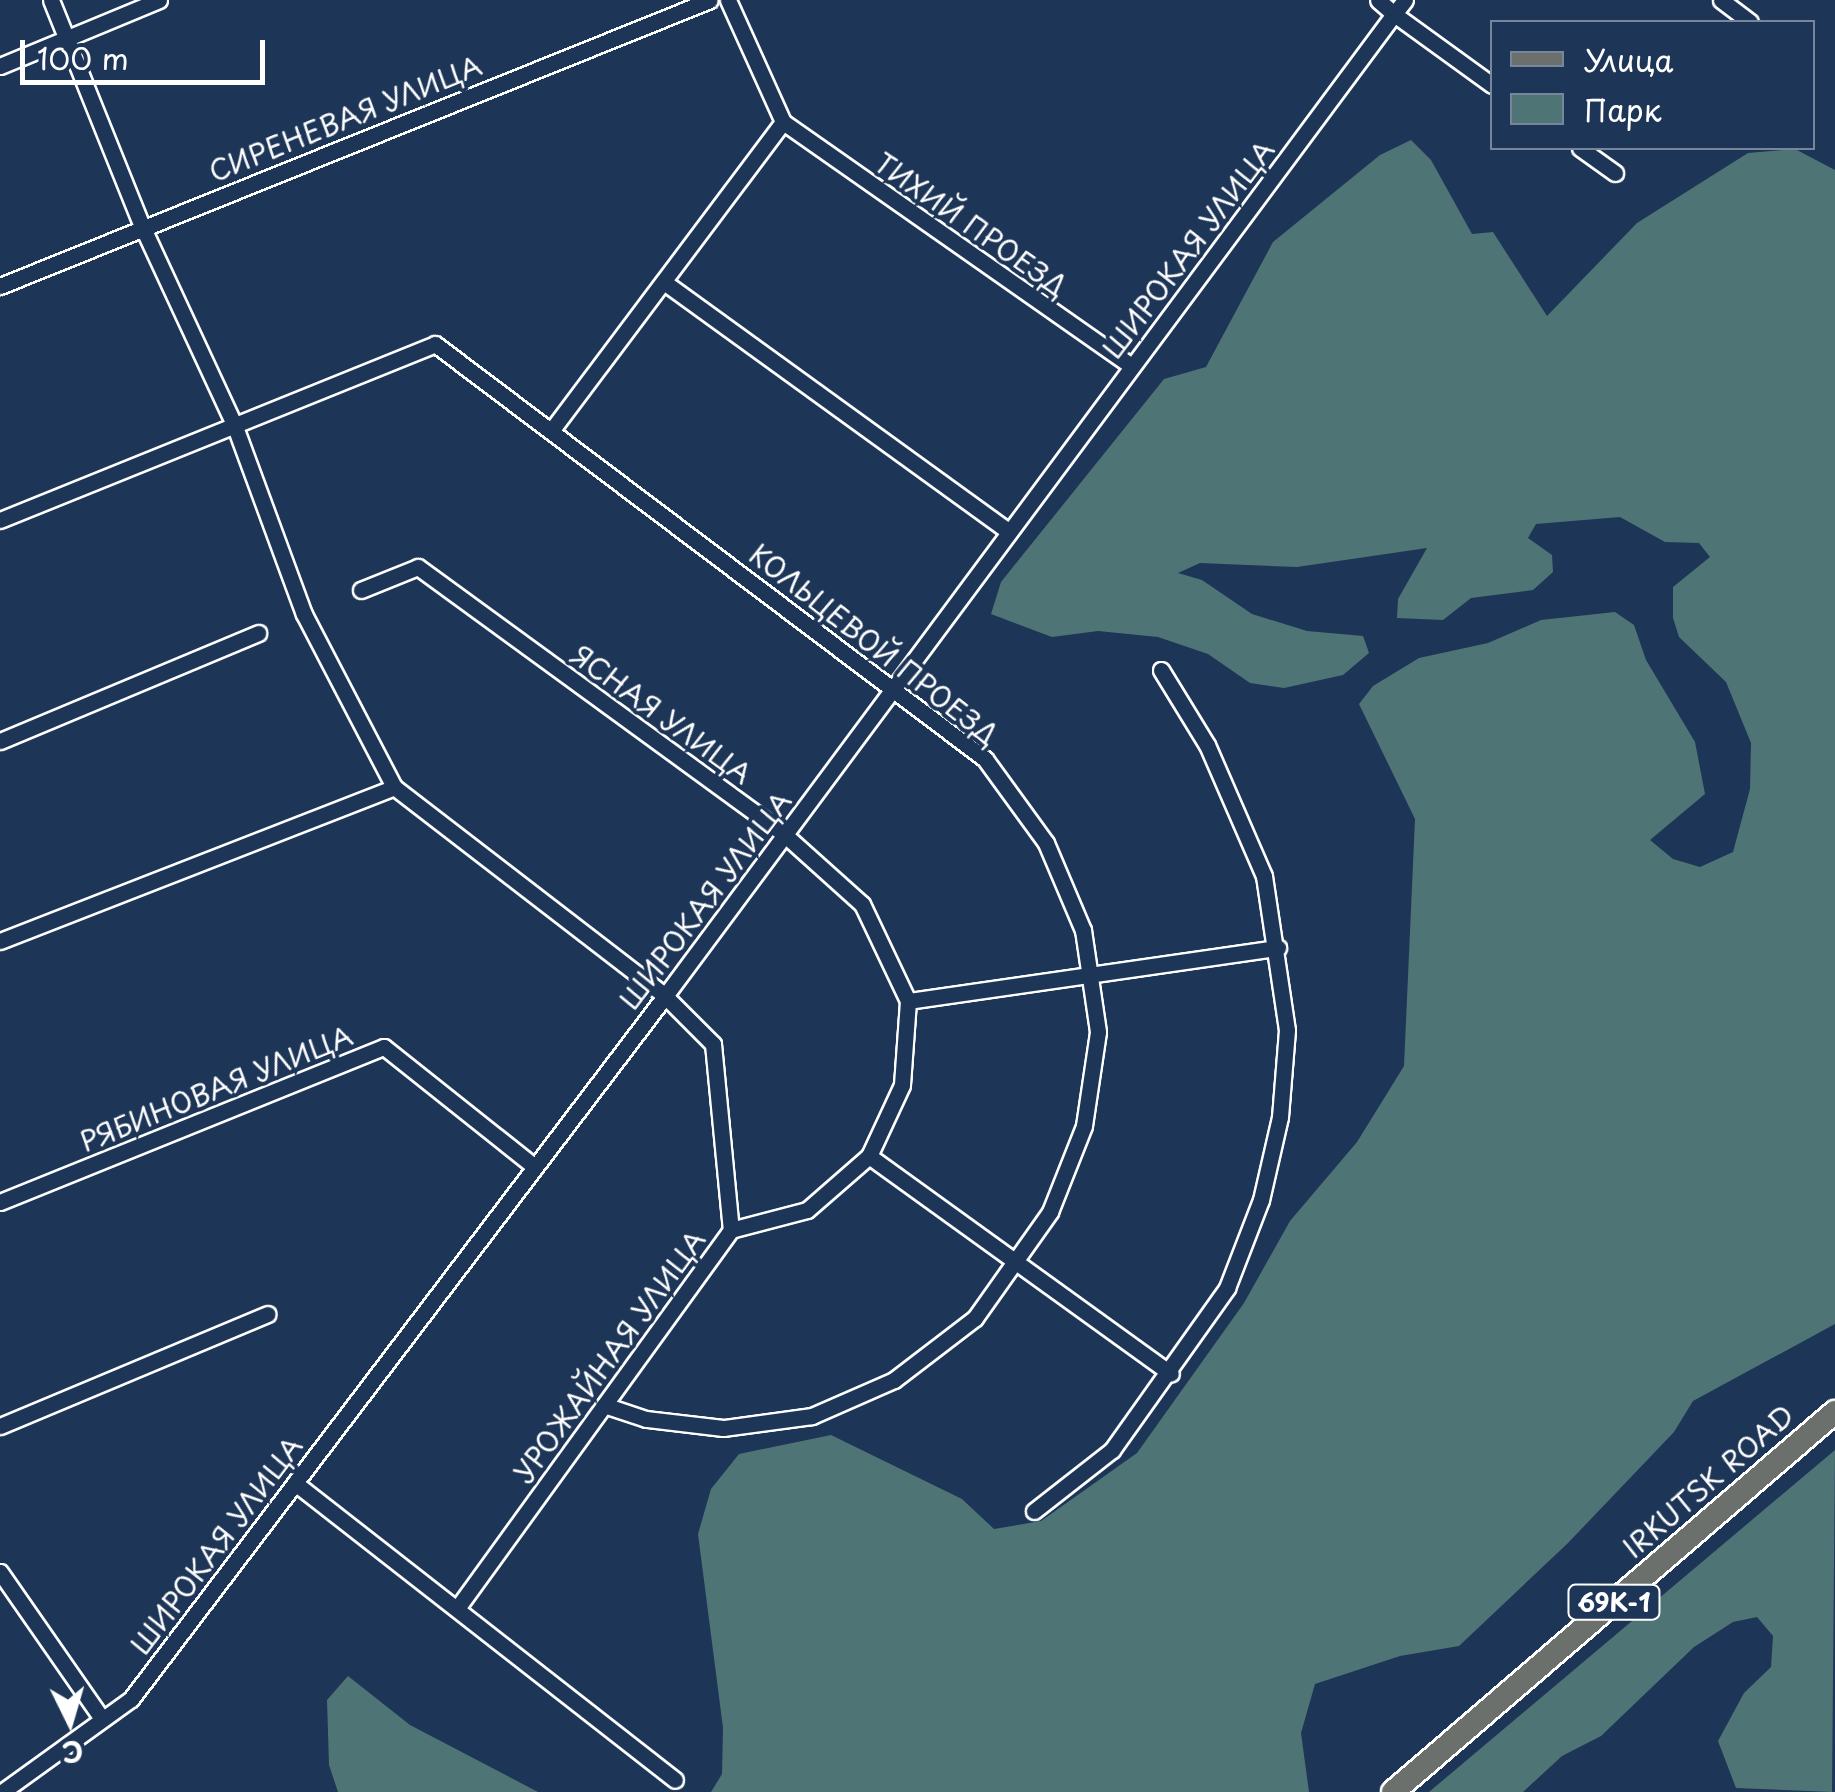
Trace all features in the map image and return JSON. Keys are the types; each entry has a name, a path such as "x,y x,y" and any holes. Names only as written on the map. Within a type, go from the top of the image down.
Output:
{"main road":[{"name":"IRKUTSK ROAD","path":"1393,1792 1835,1412"}],"street":[{"path":"0,941 394,788 304,614 234,424 142,226 51,0"},
{"path":"0,66 158,0"},
{"name":"СИРЕНЕВАЯ УЛИЦА","path":"0,286 710,0"},
{"path":"551,431 783,122 728,0"},
{"path":"1378,0 1490,84"},
{"name":"ШИРОКАЯ УЛИЦА","path":"2,1792 131,1699 665,996 1405,0"},
{"path":"1721,0 1747,20"},
{"name":"ТИХИЙ ПРОЕЗД","path":"783,122 1131,366"},
{"path":"1583,150 1615,173"},
{"path":"664,282 1009,532"},
{"name":"КОЛЬЦЕВОЙ ПРОЕЗД","path":"0,520 435,344 985,758 1046,842 1083,930 1098,1032 1084,1126 1050,1212 975,1318 894,1380 812,1416 724,1428 646,1420 604,1405"},
{"name":"ЯСНАЯ УЛИЦА","path":"361,590 418,567 784,835 862,904 908,1001 902,1084 869,1156 807,1210 731,1230"},
{"path":"0,742 258,633"},
{"path":"1034,1511 1112,1450 1170,1374 1227,1288 1262,1200 1280,1117 1287,1030 1278,948 1264,876 1239,810 1161,670"},
{"name":"УРОЖАЙНАЯ УЛИЦА","path":"394,788 665,996 713,1044 731,1230 457,1608"},
{"path":"908,1001 1278,948"},
{"name":"РЯБИНОВАЯ УЛИЦА","path":"0,1202 384,1047 535,1167"},
{"path":"869,1156 1170,1374"},
{"path":"0,1426 268,1314"},
{"path":"295,1483 674,1780"},
{"path":"0,1572 102,1719"}],"green space":[{"path":"1411,140 1431,160 1472,234 1493,232 1547,316 1637,223 1748,153 1797,150 1835,170 1835,1324 1693,1401 1674,1432 1568,1543 1459,1646 1400,1656 1315,1684 1301,1733 1309,1792 711,1792 722,1774 723,1728 698,1534 711,1489 739,1454 831,1435 962,1499 994,1529 1041,1521 1137,1453 1244,1303 1290,1221 1357,1142 1404,1066 1415,819 1359,704 1373,686 1419,658 1488,643 1541,620 1615,612 1634,625 1646,660 1695,742 1705,794 1650,840 1673,859 1700,867 1733,852 1750,789 1751,743 1726,682 1679,637 1673,618 1673,587 1710,557 1699,543 1665,542 1620,517 1536,524 1528,538 1552,555 1553,572 1533,590 1471,598 1443,620 1397,618 1398,599 1427,548 1297,567 1200,563 1178,573 1202,580 1252,614 1307,631 1363,636 1369,653 1343,675 1284,688 1250,683 1208,654 1158,637 1098,631 1052,637 991,614 1001,582 1164,379 1206,367 1273,242 1380,155"},
{"path":"1835,1450 1832,1792 1736,1788 1718,1741 1744,1693 1771,1667 1773,1636 1757,1617 1733,1622 1694,1647 1601,1736 1562,1756 1523,1792 1429,1792"},
{"path":"348,1676 410,1725 538,1792 338,1792 329,1765 327,1700"}]}
